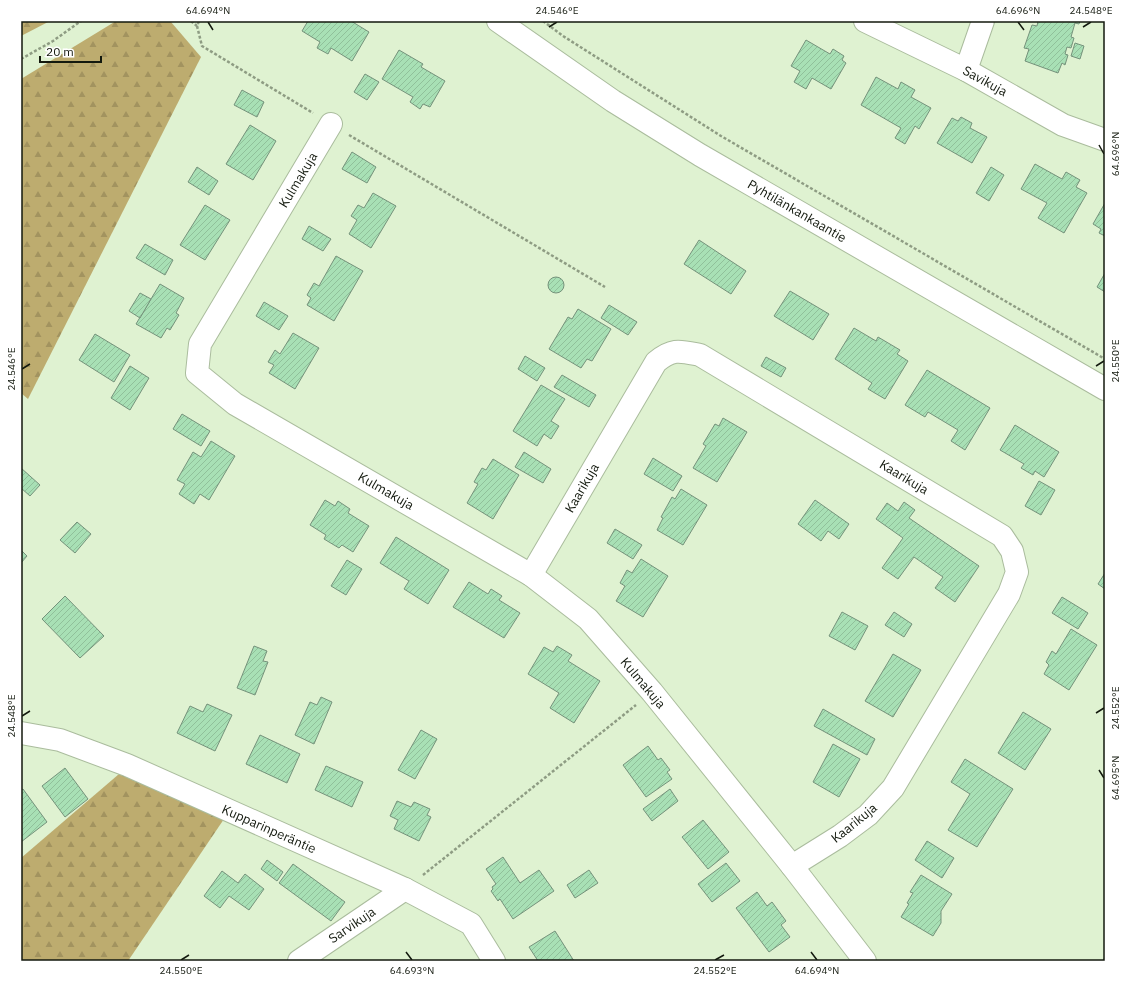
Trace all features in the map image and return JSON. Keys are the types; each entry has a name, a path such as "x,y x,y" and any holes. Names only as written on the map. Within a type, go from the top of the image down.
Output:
{"street":[{"name":"Pyhtilänkankaantie","path":"498,21 613,101 700,155 1105,389"},
{"name":"Savikuja","path":"865,21 966,70 1063,125 1105,140"},
{"path":"966,70 983,21"},
{"name":"Kulmakuja","path":"331,124 200,344 197,373 235,404 531,575 588,619 652,692 792,866 865,961"},
{"name":"Kaarikuja","path":"531,575 656,362 666,353 679,350 700,355 1002,536 1012,551 1017,572 1010,594 893,788 868,814 840,836 792,866"},
{"name":"Kupparinperäntie","path":"21,733 60,740 127,765 405,889 471,924 494,961"},
{"name":"Sarvikuja","path":"299,961 405,889"}],"path":[{"path":"21,59 53,41 81,21"},
{"path":"190,21 197,26"},
{"path":"199,21 197,26 202,46 605,287"},
{"path":"543,21 570,40 721,136 1105,359"},
{"path":"405,889 652,692"}],"green space":[{"path":"21,21 50,21 21,36"},
{"path":"116,21 171,22 201,57 28,399 21,393 21,79"},
{"path":"119,774 224,819 128,961 21,961 21,858"}],"building":[{"path":"308,21 351,21 369,32 352,61 331,48 328,54 317,48 320,42 302,31"},
{"path":"1038,21 1080,21 1079,24 1075,23 1071,37 1074,38 1071,48 1067,47 1065,54 1068,55 1065,65 1062,63 1058,73 1025,61 1029,49 1024,48 1032,25 1037,26"},
{"path":"806,40 830,54 833,49 844,56 842,60 846,63 831,89 812,78 806,89 794,82 800,71 791,66"},
{"path":"1075,43 1084,46 1080,59 1071,56"},
{"path":"399,50 423,64 421,67 445,81 430,107 423,104 420,109 410,102 413,97 382,79"},
{"path":"365,74 379,82 367,100 354,92"},
{"path":"876,77 898,89 901,82 915,90 911,97 931,108 919,129 915,126 905,144 895,138 901,128 861,105"},
{"path":"242,90 264,102 257,117 234,105"},
{"path":"961,117 972,123 970,128 987,137 972,163 937,143 952,118 958,121"},
{"path":"250,125 276,141 253,180 226,164"},
{"path":"352,152 376,167 367,183 342,169"},
{"path":"1035,164 1062,179 1066,172 1080,180 1076,187 1087,193 1064,233 1038,218 1047,203 1021,189"},
{"path":"197,167 218,181 209,195 188,182"},
{"path":"991,167 1004,175 989,201 976,193"},
{"path":"373,193 396,206 371,248 349,234 357,220 351,216 358,205 364,208"},
{"path":"1105,203 1105,236 1099,233 1101,229 1093,224"},
{"path":"205,205 230,220 205,260 180,245"},
{"path":"309,226 331,239 323,251 302,239"},
{"path":"699,240 746,271 731,294 684,264"},
{"path":"145,244 173,260 165,275 136,258"},
{"path":"336,256 363,271 334,321 307,305 311,298 307,295 314,283 319,286"},
{"path":"1105,273 1105,292 1097,287"},
{"path":"553,277 559,277 564,282 562,291 559,293 553,293 548,288 548,282"},
{"path":"160,284 184,298 176,313 179,315 170,330 167,328 161,338 136,324"},
{"path":"790,291 829,314 813,340 774,316"},
{"path":"140,293 151,299 140,318 129,311"},
{"path":"264,302 288,316 279,330 256,316"},
{"path":"609,305 637,322 628,335 601,318"},
{"path":"578,309 611,329 592,361 587,359 581,368 549,349 568,317 572,319"},
{"path":"854,328 876,341 878,337 900,350 897,354 908,361 885,399 868,389 872,383 835,359"},
{"path":"293,333 319,348 295,389 269,373 274,365 268,362 275,350 280,354"},
{"path":"95,334 130,355 114,382 79,360"},
{"path":"525,356 545,368 537,381 518,369"},
{"path":"766,357 786,368 781,377 761,366"},
{"path":"130,366 149,378 130,410 111,398"},
{"path":"927,370 990,408 965,450 951,441 958,430 928,412 925,417 905,405"},
{"path":"562,375 596,395 589,407 554,387"},
{"path":"541,385 565,399 551,421 559,426 551,439 544,434 537,446 513,431"},
{"path":"182,414 210,431 201,446 173,429"},
{"path":"723,418 747,432 717,482 693,468 706,446 703,444 715,424 719,426"},
{"path":"1015,425 1059,452 1044,477 1035,471 1033,475 1021,468 1024,464 1000,450"},
{"path":"211,441 235,456 209,500 200,494 194,504 179,494 185,484 177,480 193,452 201,457"},
{"path":"524,452 551,469 543,483 515,467"},
{"path":"653,458 682,476 673,491 644,474"},
{"path":"493,459 519,475 493,519 467,503 478,484 474,482 482,468 486,470"},
{"path":"21,468 40,485 30,496 21,488"},
{"path":"1039,481 1055,490 1041,515 1025,506"},
{"path":"681,489 707,505 683,545 657,530 663,518 661,517 672,497 675,499"},
{"path":"325,500 335,506 338,501 350,509 348,513 369,526 353,552 342,545 339,548 324,539 326,535 310,525"},
{"path":"815,500 849,524 839,539 828,531 821,541 798,524"},
{"path":"904,502 915,510 909,518 979,566 955,602 935,588 943,577 914,557 898,579 882,568 903,538 876,519 887,503 898,511"},
{"path":"77,522 91,534 75,553 60,540"},
{"path":"615,529 642,545 633,559 607,543"},
{"path":"396,537 449,570 428,604 404,589 409,581 380,563"},
{"path":"21,550 27,556 21,563"},
{"path":"641,559 668,576 643,617 616,601 625,586 620,583 627,570 632,573"},
{"path":"347,560 362,569 346,595 331,586"},
{"path":"1105,573 1105,589 1098,584"},
{"path":"469,582 488,594 491,589 502,596 499,600 520,613 504,638 453,607"},
{"path":"65,596 104,636 80,658 42,619"},
{"path":"1062,597 1088,613 1078,629 1052,613"},
{"path":"842,612 868,626 855,650 829,636"},
{"path":"894,612 912,624 904,637 885,625"},
{"path":"1071,629 1097,645 1069,690 1044,674 1049,665 1046,662 1052,651 1056,654"},
{"path":"254,646 267,651 263,661 268,662 255,695 237,688"},
{"path":"557,646 572,655 568,661 600,681 574,723 550,708 559,693 528,674 544,647 553,652"},
{"path":"893,654 921,670 893,717 865,701"},
{"path":"321,697 332,702 314,744 295,735 310,702 317,705"},
{"path":"207,704 232,715 215,751 177,733 190,706 203,712"},
{"path":"823,709 875,739 867,755 814,726"},
{"path":"1023,712 1051,729 1025,770 998,753"},
{"path":"421,730 437,739 415,779 398,770"},
{"path":"260,735 300,754 287,783 246,764"},
{"path":"833,744 860,759 839,797 813,782"},
{"path":"648,746 658,760 661,758 670,770 667,772 672,779 646,797 623,765"},
{"path":"965,759 1013,789 977,847 948,830 970,794 951,782"},
{"path":"326,766 363,782 352,807 315,790"},
{"path":"65,768 88,799 65,817 42,786"},
{"path":"23,789 47,822 21,842 21,790"},
{"path":"670,789 678,801 652,821 643,809"},
{"path":"397,801 411,807 414,802 430,809 427,815 431,817 419,841 394,829 398,820 390,816"},
{"path":"703,820 729,852 708,869 682,837"},
{"path":"927,841 954,858 942,878 915,860"},
{"path":"503,857 520,883 539,870 554,891 513,919 500,899 498,901 491,891 493,889 492,887 496,884 486,869"},
{"path":"267,860 283,872 277,881 261,869"},
{"path":"726,863 740,881 712,902 698,884"},
{"path":"293,864 345,902 331,921 279,883"},
{"path":"589,870 598,883 575,898 567,885"},
{"path":"222,871 238,883 245,874 264,889 249,910 229,896 220,908 204,896"},
{"path":"921,875 952,894 941,911 941,923 933,936 901,917 909,904 907,903 913,893 910,892"},
{"path":"757,892 767,906 772,902 786,921 781,925 790,937 769,952 736,908"},
{"path":"555,931 574,961 538,961 529,947"}]}
